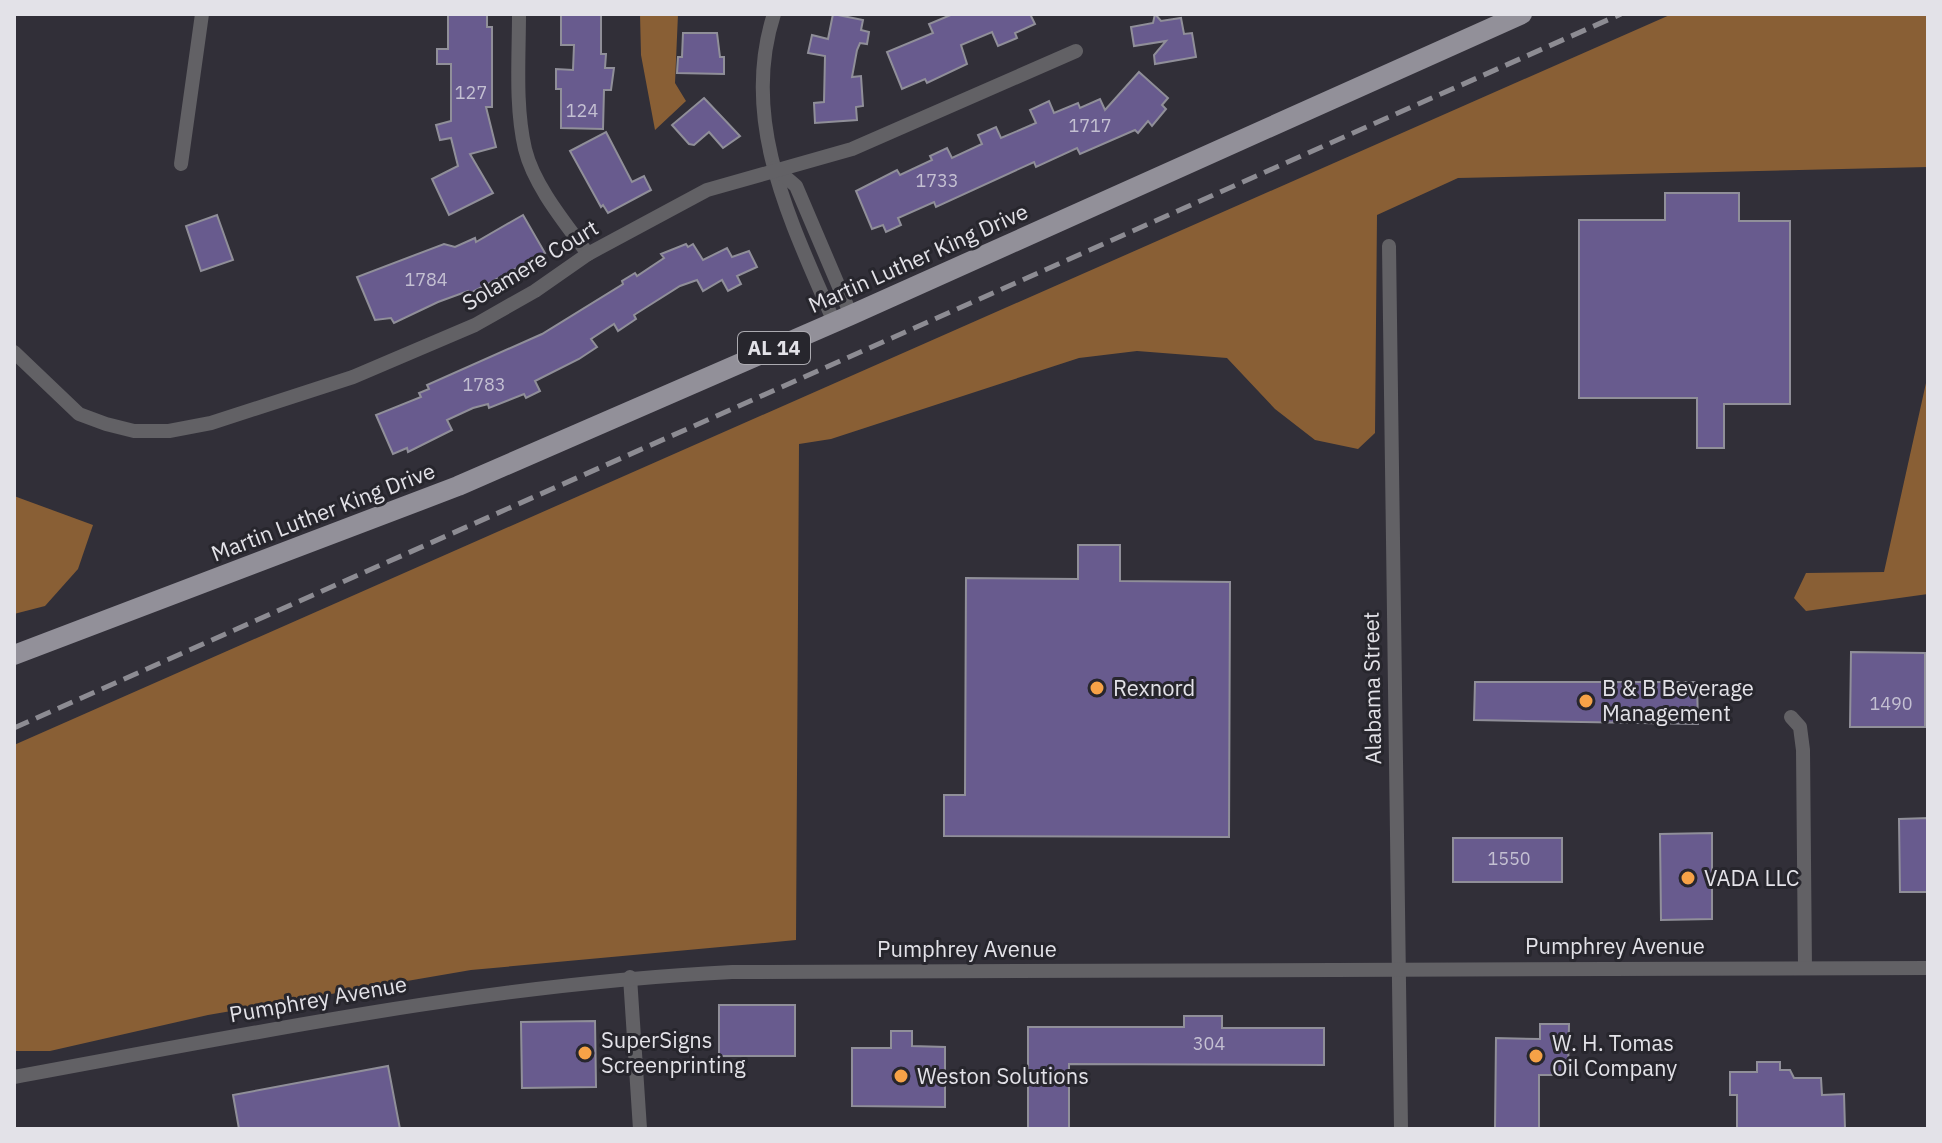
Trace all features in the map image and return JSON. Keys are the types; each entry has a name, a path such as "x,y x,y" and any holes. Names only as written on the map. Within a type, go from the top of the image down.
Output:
{"main road":[{"name":"Martin Luther King Drive","path":"14,655 458,486 842,319 1522,14"}],"street":[{"path":"181,164 202,14"},
{"path":"519,14 521,123 526,152 567,225 588,254"},
{"path":"774,14 762,82 763,114 778,192 842,319"},
{"name":"Solamere Court","path":"14,352 79,414 134,431 169,431 211,423 353,377 504,310 588,254 707,190 775,168 852,149 1076,51"},
{"name":"Alabama Street","path":"1389,246 1401,1129"},
{"path":"1791,717 1800,727 1803,750 1805,968"},
{"name":"Pumphrey Avenue","path":"14,1077 430,1000 630,977 732,972 1928,968"},
{"path":"630,977 640,1129"}],"shaded area":[{"path":"640,14 678,14 675,83 686,101 655,130 641,55"},
{"path":"1672,14 1928,14 1928,167 1458,178 1377,215 1375,433 1358,449 1315,440 1275,409 1227,358 1137,351 1079,358 831,439 799,444 796,940 471,970 208,1015 50,1051 14,1051 14,745"},
{"path":"1928,374 1928,594 1806,611 1794,598 1806,573 1884,572"},
{"path":"14,496 93,525 78,569 45,606 14,614"}],"building":[{"path":"448,14 487,14 487,27 492,27 492,107 486,107 496,147 470,154 493,193 449,215 432,179 458,166 451,138 440,140 436,125 451,121 451,64 437,64 437,49 448,49"},
{"path":"561,14 601,14 601,54 606,54 605,68 614,68 611,90 604,90 603,129 561,128 561,89 556,89 556,69 573,70 574,45 561,45"},
{"path":"833,14 863,20 861,30 869,32 867,44 860,43 857,50 852,77 861,76 863,106 856,107 857,120 815,123 814,103 824,102 825,56 808,53 812,35 828,39"},
{"path":"953,14 1030,14 1035,24 1015,33 1017,38 998,46 992,32 961,45 967,64 927,83 925,79 902,89 887,52 933,33 929,24"},
{"path":"1155,14 1161,21 1181,18 1184,34 1192,33 1196,57 1155,64 1154,55 1166,41 1134,46 1131,27 1153,23"},
{"path":"683,33 717,33 720,57 724,57 724,74 677,73 678,57 682,57"},
{"path":"1139,72 1168,98 1162,105 1166,109 1152,126 1148,121 1138,133 1135,130 1080,154 1077,148 1036,167 1034,162 936,207 934,202 898,218 901,225 886,232 883,225 872,229 856,191 897,170 900,175 932,160 930,156 947,148 952,158 982,144 978,135 996,127 1001,138 1036,123 1030,110 1049,101 1054,113 1078,103 1080,108 1100,99 1105,110"},
{"path":"704,98 740,136 723,148 709,132 694,145 689,144 672,125"},
{"path":"606,132 632,182 644,176 651,190 608,213 603,205 601,207 570,151"},
{"path":"1665,193 1739,193 1739,221 1790,221 1790,404 1724,404 1724,448 1697,448 1697,398 1579,398 1579,220 1665,220"},
{"path":"217,215 233,260 201,271 186,226"},
{"path":"523,215 545,253 469,294 468,291 438,302 394,323 391,318 375,320 357,277 444,244 455,247 475,238 476,242"},
{"path":"686,244 688,247 693,244 703,260 727,248 732,257 749,251 757,267 737,276 741,284 728,291 722,280 703,291 697,280 680,286 634,315 636,319 618,331 614,324 591,339 597,347 579,359 535,381 540,391 489,408 488,404 473,408 447,420 452,430 408,452 407,448 393,454 376,415 421,397 419,393 429,389 427,385 542,334 623,284 622,281 635,273 637,276 664,258 661,254"},
{"name":"Rexnord","path":"1078,545 1120,545 1120,581 1230,582 1229,837 944,836 944,795 965,795 966,578 1078,579"},
{"path":"1851,652 1925,653 1925,727 1850,727"},
{"path":"1475,682 1697,682 1698,724 1474,720"},
{"path":"1928,818 1928,892 1900,892 1899,819"},
{"path":"1712,833 1712,919 1661,920 1660,834"},
{"path":"1453,838 1562,838 1562,882 1453,882"},
{"path":"719,1005 795,1005 795,1056 719,1056"},
{"path":"1184,1016 1222,1016 1222,1028 1324,1028 1324,1065 1069,1064 1069,1129 1028,1129 1028,1027 1184,1027"},
{"path":"595,1021 596,1087 522,1088 521,1022"},
{"path":"1540,1024 1569,1024 1568,1075 1539,1075 1539,1129 1495,1129 1496,1038 1540,1039"},
{"path":"891,1031 912,1031 912,1046 945,1047 945,1107 852,1106 852,1048 891,1048"},
{"path":"1757,1062 1780,1062 1780,1070 1790,1070 1794,1078 1821,1078 1822,1095 1844,1094 1845,1129 1737,1129 1737,1095 1730,1095 1730,1072 1757,1072"},
{"path":"388,1066 400,1129 239,1129 233,1095"}],"railway":[{"path":"14,728 1621,14"}],"place":[{"name":"Rexnord","path":"1097,688"},
{"name":"B & B Beverage Management","path":"1586,701"},
{"name":"VADA LLC","path":"1688,878"},
{"name":"SuperSigns Screenprinting","path":"585,1053"},
{"name":"W. H. Tomas Oil Company","path":"1536,1056"},
{"name":"Weston Solutions","path":"901,1076"}]}
